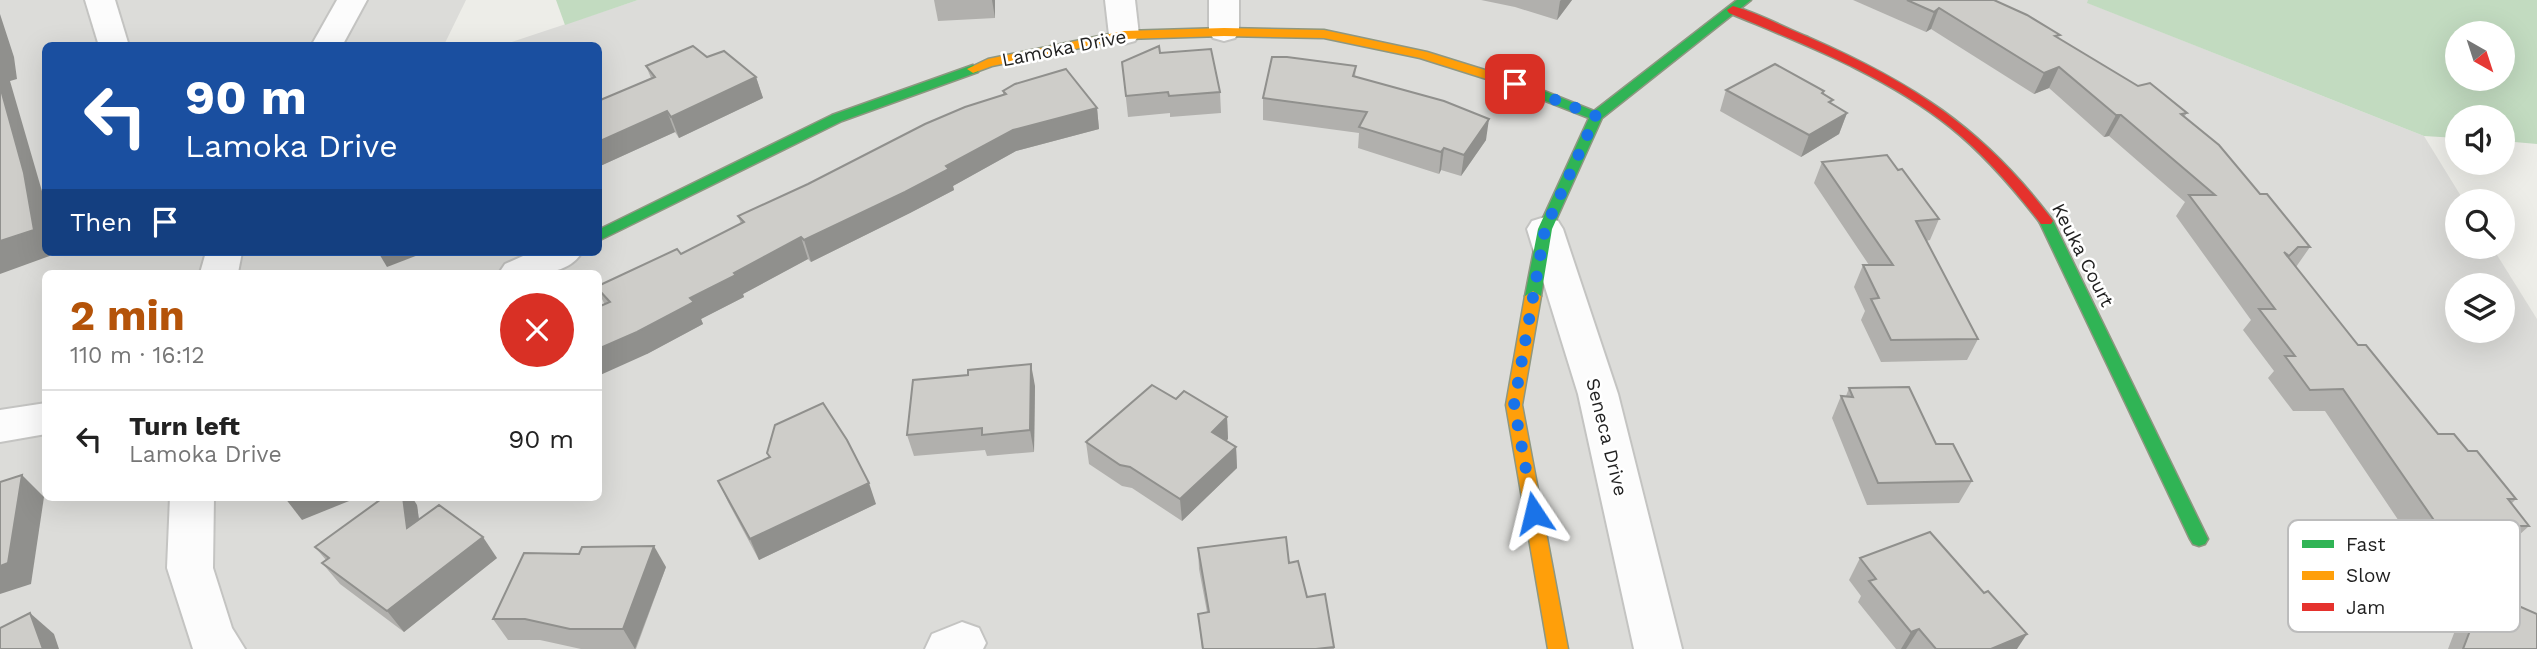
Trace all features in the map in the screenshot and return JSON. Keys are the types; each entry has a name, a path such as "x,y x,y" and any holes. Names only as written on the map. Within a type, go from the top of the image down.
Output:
{"street":[{"path":"100,0 113,42"},
{"path":"328,42 352,0"},
{"path":"1120,0 1124,35"},
{"path":"1224,0 1224,32"},
{"path":"1558,649 1514,405 1545,229 1596,116 1739,5"},
{"name":"Keuka Court","path":"1739,5 1903,89 1956,125 2011,176 2046,222 2199,539"},
{"name":"Lamoka Drive","path":"602,234 837,118 988,62 1124,35 1224,32 1324,34 1423,55 1538,91 1596,116"},
{"name":"Seneca Drive","path":"1545,229 1598,394 1658,649"},
{"path":"525,270 555,256"},
{"path":"0,426 42,419"},
{"path":"192,501 190,568 212,639 221,649"}],"shaded area":[{"path":"0,0 466,0 445,42 42,42 42,256 602,256 602,42 512,42 638,0 2088,0 2088,3 2424,136 2445,170 2445,175 2448,175 2457,189 2445,189 2445,259 2500,259 2508,273 2445,273 2445,343 2515,343 2515,284 2537,319 2537,649 0,649"}],"green space":[{"path":"556,0 638,0 565,25"},
{"path":"2088,0 2537,0 2537,144 2515,142 2515,105 2445,105 2445,137 2424,136 2087,3"}],"building":[{"path":"1907,0 1994,0 2027,15 2060,35 2055,36 2138,86 2150,83 2187,113 2181,114 2219,145 2260,194 2267,194 2310,247 2298,247 2289,256 2284,252 2358,345 2366,345 2438,434 2454,434 2468,451 2477,451 2516,499 2508,499 2529,526 2520,526 2520,520 2434,520 2343,389 2310,390 2285,356 2295,356 2259,309 2275,309 2189,195 2215,195 2121,115 2116,115 2059,67 2044,73 1939,8 1934,12"},
{"path":"693,46 707,57 724,51 756,77 671,117 667,111 602,140 602,99 655,77 646,66"},
{"path":"1159,46 1160,53 1211,49 1220,92 1169,96 1168,92 1126,96 1122,62"},
{"path":"1272,57 1356,66 1353,76 1444,101 1489,119 1464,155 1444,148 1441,152 1359,127 1367,112 1263,98"},
{"path":"1775,64 1824,91 1822,93 1833,100 1829,102 1847,113 1809,135 1726,90"},
{"path":"1066,69 1097,108 1013,130 946,166 949,169 804,240 801,237 690,298 694,302 602,347 602,305 610,302 602,293 602,284 677,249 681,254 744,222 738,216 808,184 925,124 1006,94 1003,91 1015,84"},
{"path":"0,86 24,173 34,230 0,241"},
{"path":"1887,155 1898,170 1902,169 1939,219 1916,221 1978,339 1891,340 1871,299 1879,298 1863,265 1893,265 1822,162"},
{"path":"1031,364 1030,430 982,435 982,428 907,435 913,380 968,375 968,370"},
{"path":"1152,385 1176,399 1184,391 1227,417 1212,432 1236,447 1180,499 1086,442"},
{"path":"1909,387 1936,444 1953,444 1972,481 1878,483 1841,396 1853,397 1849,388"},
{"path":"823,403 847,440 869,483 750,539 718,481 770,457 767,453 775,425"},
{"path":"22,475 8,563 0,566 0,482"},
{"path":"378,501 404,501 407,528 439,505 483,537 387,611 322,563 329,558 315,547"},
{"path":"1930,532 1984,593 1988,591 2027,634 1991,649 1936,649 1919,629 1911,632 1869,581 1876,579 1860,558"},
{"path":"1286,537 1289,563 1298,561 1307,597 1325,594 1334,647 1203,649 1198,614 1209,612 1198,548"},
{"path":"654,546 623,629 570,629 525,619 493,619 524,553 579,554 582,547"},
{"path":"2520,607 2537,614 2537,649 2463,649 2469,632 2520,632"},
{"path":"30,613 43,649 0,649 0,628"}],"traffic: fast":[{"path":"1533,296 1545,229 1596,116 1745,0"},
{"path":"602,234 837,118 973,69"},
{"path":"1512,83 1596,116"},
{"path":"2046,221 2199,539"}],"traffic: slow":[{"path":"973,69 988,63 1124,35 1224,32 1324,34 1423,55 1512,83"},
{"path":"1533,296 1514,405 1558,649"}],"traffic: jam":[{"path":"1733,10 1848,60 1930,106 1955,124 1992,158 2046,221"}],"route":[{"path":"1515,84 1596,116 1545,229 1514,405 1534,513"}]}
